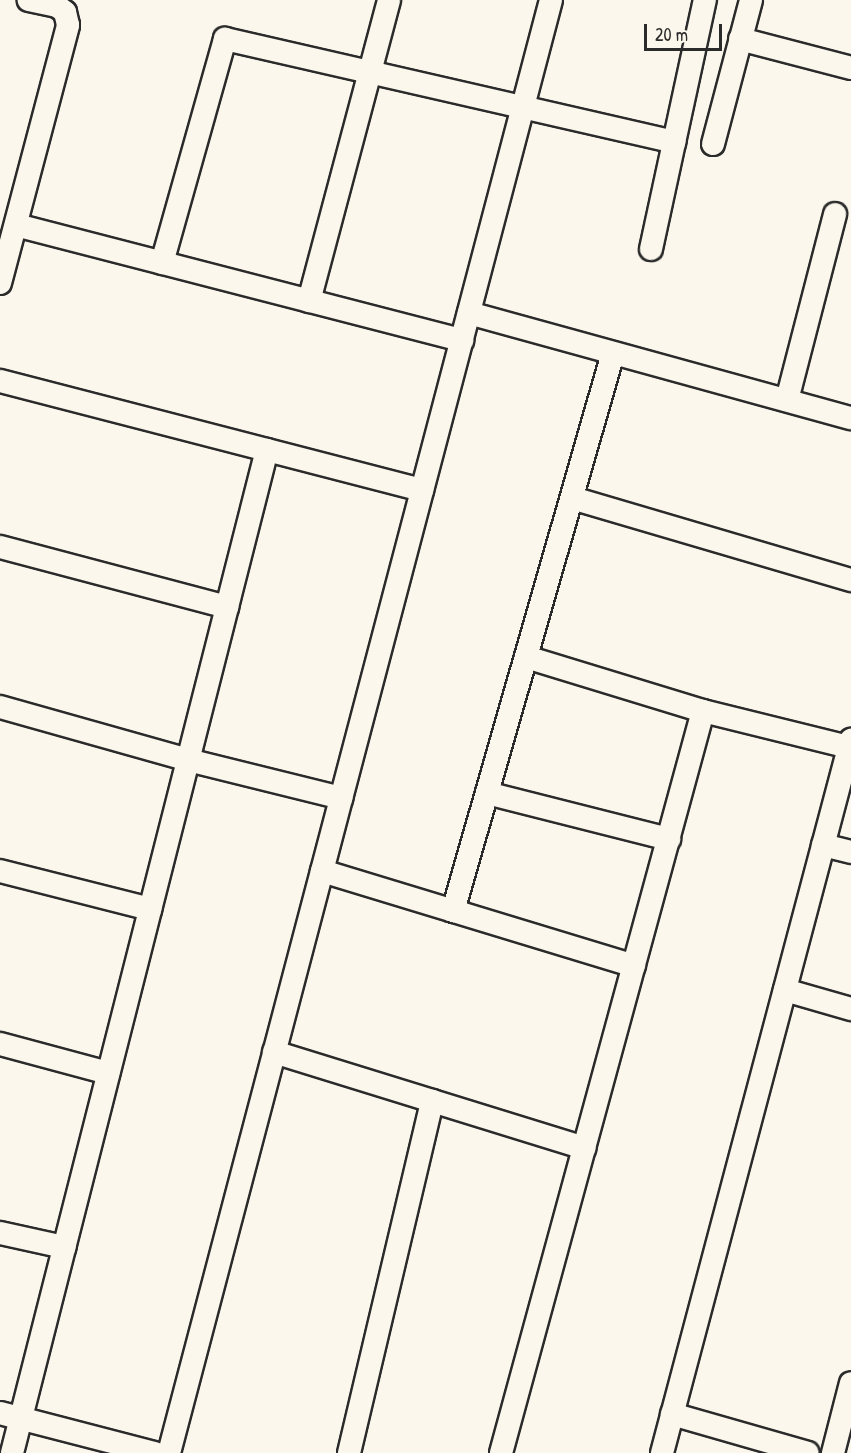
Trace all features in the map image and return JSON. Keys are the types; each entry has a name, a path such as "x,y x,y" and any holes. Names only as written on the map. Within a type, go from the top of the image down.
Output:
{"street":[{"path":"0,284 68,25 65,12 57,6 29,0"},
{"path":"309,301 389,0"},
{"path":"169,1453 551,0"},
{"path":"651,249 705,0"},
{"path":"713,144 751,0"},
{"path":"162,263 225,39 674,142"},
{"path":"740,39 851,68"},
{"path":"787,400 835,214"},
{"path":"16,225 462,340"},
{"path":"469,313 851,418"},
{"path":"453,911 613,353"},
{"path":"0,381 422,490"},
{"path":"12,1453 10,1416 64,1247 267,450"},
{"path":"572,498 851,580"},
{"path":"0,547 227,607"},
{"path":"526,657 703,711 850,743 662,1453"},
{"path":"0,707 188,760 341,798"},
{"path":"501,1453 703,711"},
{"path":"487,793 669,839"},
{"path":"823,845 851,852"},
{"path":"0,871 150,909"},
{"path":"322,871 634,966"},
{"path":"785,990 851,1009"},
{"path":"0,1044 108,1073"},
{"path":"274,1052 584,1148"},
{"path":"349,1453 432,1101"},
{"path":"0,1233 64,1247"},
{"path":"833,1453 851,1383"},
{"path":"672,1414 808,1453"},
{"path":"10,1416 154,1453"}]}
